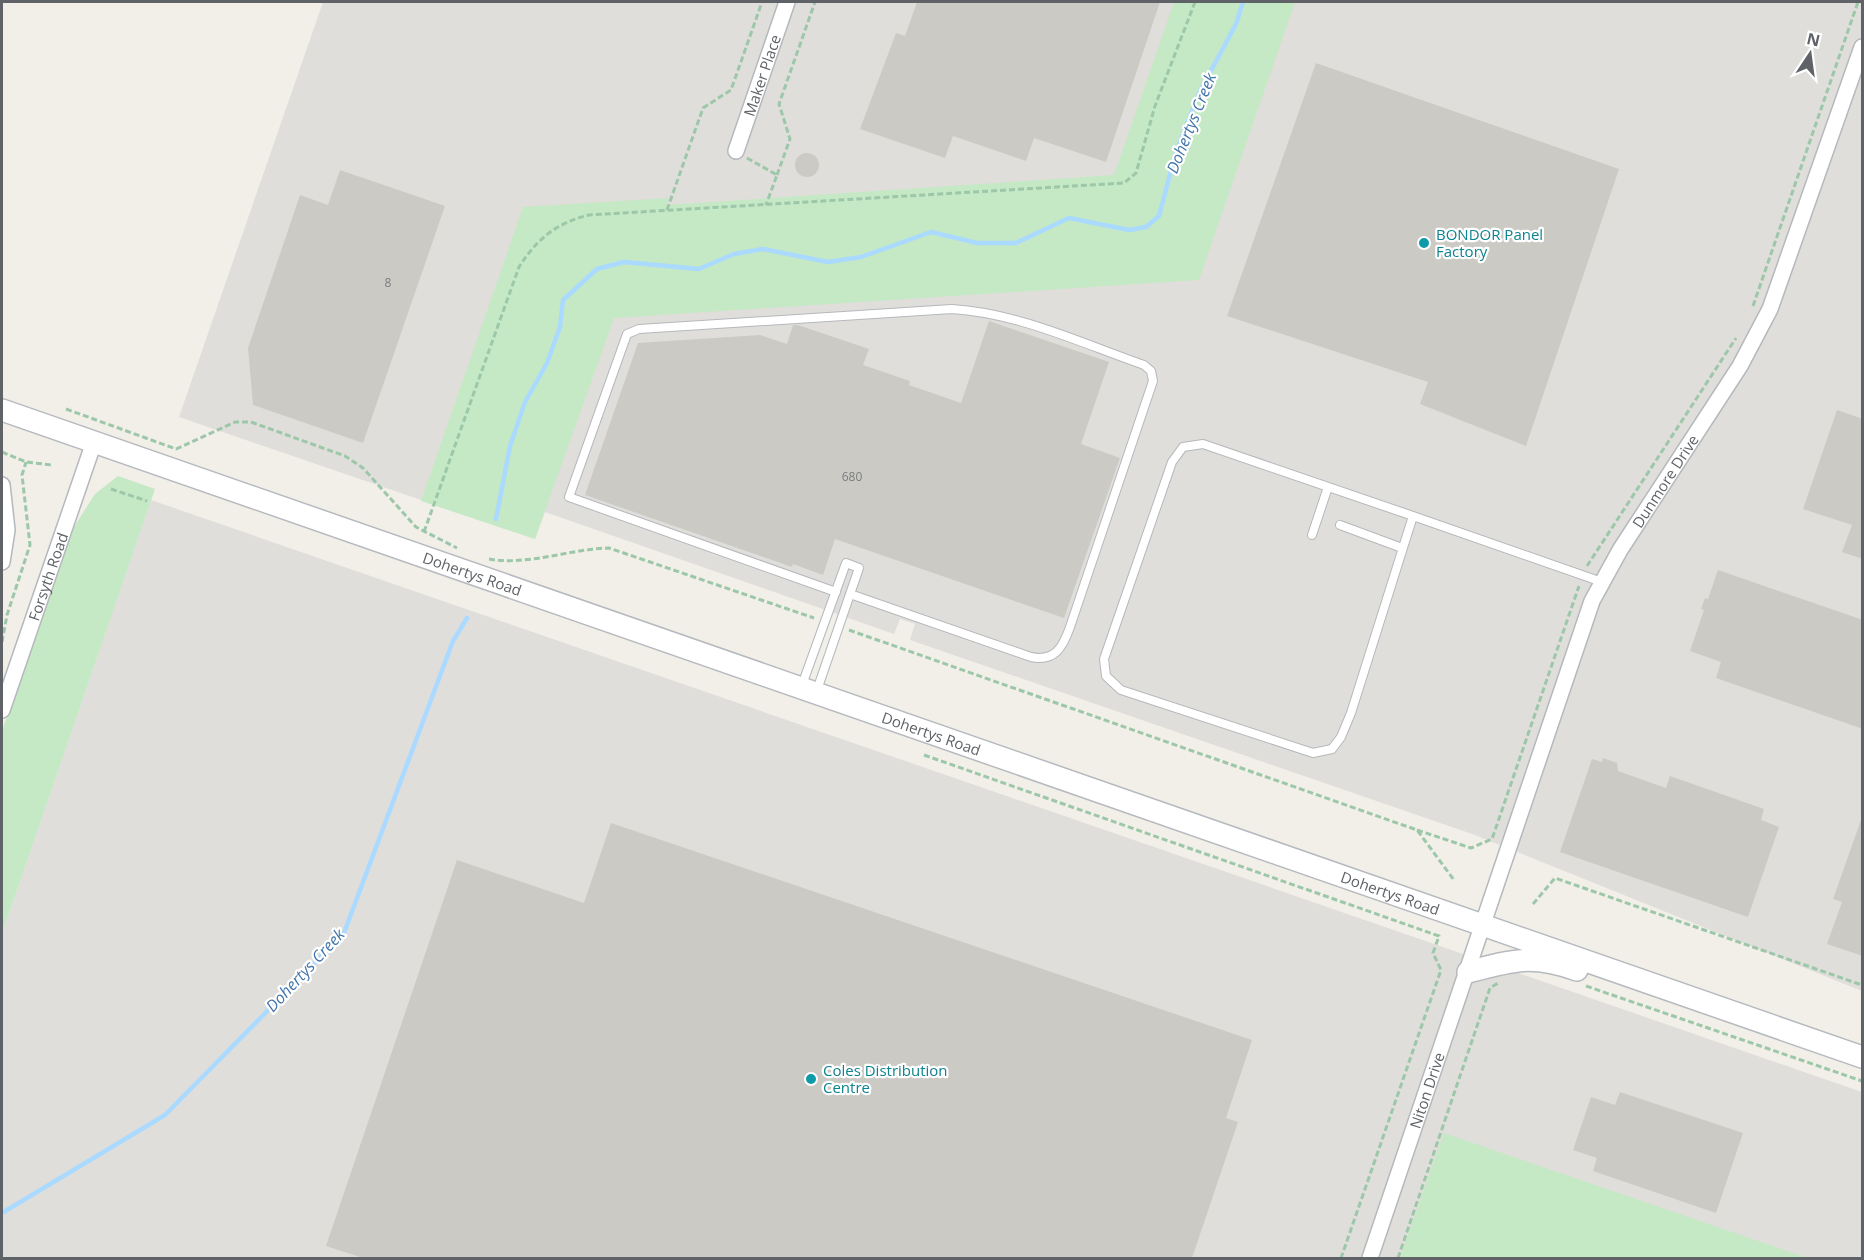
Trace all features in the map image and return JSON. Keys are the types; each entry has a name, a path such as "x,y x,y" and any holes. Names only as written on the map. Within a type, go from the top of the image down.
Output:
{"main road":[{"name":"Dohertys Road","path":"2,410 1863,1057"},
{"path":"1468,972 1518,959 1558,963 1721,1022 1782,1029"}],"street":[{"name":"Maker Place","path":"736,151 788,2"},
{"name":"Dunmore Drive","path":"1485,924 1592,601 1620,550 1740,366 1770,309 1863,47"},
{"name":"Forsyth Road","path":"2,710 94,442"},
{"path":"2,485 7,530 2,562"},
{"name":"Niton Drive","path":"1370,1258 1485,924"}],"lane":[{"path":"836,592 569,497 627,334 639,329 969,310 996,314 1019,321 1144,365 1151,371 1153,381 1093,560 1065,643 1056,654 1045,658 1031,657 850,594"},
{"path":"1413,516 1351,713 1341,737 1332,749 1312,753 1297,750 1121,690 1106,676 1104,659 1172,462 1183,447 1203,444 1413,516 1602,582"},
{"path":"1312,535 1328,487"},
{"path":"1340,525 1402,548"},
{"path":"846,563 859,568 838,627 809,689 825,622 846,563"}],"path":[{"path":"667,211 703,108 731,90 762,2"},
{"path":"766,206 790,139 779,104 815,2"},
{"path":"424,532 519,267 532,247 549,232 568,220 589,215 1124,183 1136,173 1155,106 1195,2"},
{"path":"1753,307 1858,2"},
{"path":"736,151 777,175"},
{"path":"838,627 1471,848 1492,839 1583,575 1742,328"},
{"path":"66,409 176,449 235,422 251,422 345,456 363,468 395,506 424,532 466,551"},
{"path":"2,452 26,462 51,465"},
{"path":"111,489 147,501"},
{"path":"483,557 510,561 579,549 609,548 825,622"},
{"path":"924,755 1439,936 1433,953 1441,970 1341,1258"},
{"path":"1417,830 1454,879"},
{"path":"1533,904 1555,878 1863,984"},
{"path":"1398,1258 1490,988 1500,982"},
{"path":"1577,982 1863,1081"}],"shaded area":[{"path":"323,2 1862,2 1862,991 1475,835 910,640 915,624 900,619 894,634 545,512 535,539 179,417"},
{"path":"151,500 1862,1092 1862,1258 2,1258 2,934"}],"green space":[{"path":"1174,2 1295,2 1199,280 614,318 535,539 421,501 523,207 668,198 667,205 1114,175"},
{"path":"118,476 155,489 2,934 2,731 70,533 95,494"},
{"path":"1444,1133 1808,1258 1400,1258"}],"building":[{"path":"917,2 1160,2 1106,162 1034,138 1026,161 953,136 945,158 860,129 896,33 905,36"},
{"name":"BONDOR Panel Factory","path":"1316,63 1619,169 1526,446 1420,404 1428,382 1227,316"},
{"path":"807,153 815,157 819,165 815,173 807,177 799,173 795,165 799,157"},
{"path":"340,170 445,206 363,443 253,405 248,348 300,195 328,205"},
{"path":"989,321 1109,362 1081,444 1120,458 1064,618 835,539 823,575 793,564 792,567 585,495 638,343 760,335 787,344 793,325 798,325 869,349 863,365 910,381 909,385 961,403"},
{"path":"1837,410 1863,419 1863,559 1842,552 1852,525 1803,509"},
{"path":"1718,570 1863,620 1863,729 1716,678 1721,662 1690,651 1704,610 1701,609 1705,598 1708,599"},
{"path":"1603,758 1617,763 1618,771 1666,788 1670,776 1764,809 1761,820 1779,827 1748,917 1560,852 1592,759 1602,762"},
{"path":"1861,820 1863,820 1863,956 1827,944 1842,902 1833,899"},
{"name":"Coles Distribution Centre","path":"611,823 1252,1040 1226,1118 1238,1122 1192,1258 363,1258 326,1246 457,860 584,903"},
{"path":"1620,1092 1743,1133 1716,1213 1593,1171 1597,1158 1573,1150 1591,1097 1615,1105"}],"waterway":[{"name":"Dohertys Creek","path":"496,519 510,446 525,402 547,363 560,327 563,300 597,269 624,262 699,269 734,254 763,249 828,262 861,257 931,232 977,243 1016,243 1069,218 1129,230 1146,227 1159,216 1176,152 1199,93 1236,24 1243,2"},
{"name":"Dohertys Creek","path":"2,1213 165,1115 344,933 453,641 467,618"}],"place":[{"name":"BONDOR Panel Factory","path":"1424,243"},
{"name":"Coles Distribution Centre","path":"811,1079"}]}
